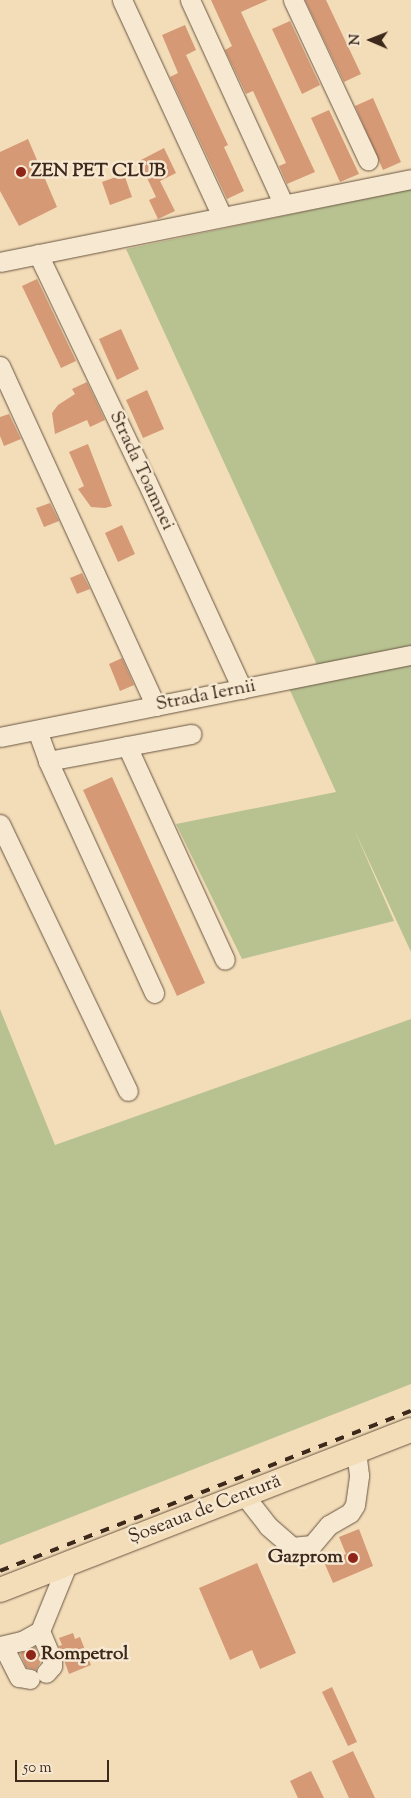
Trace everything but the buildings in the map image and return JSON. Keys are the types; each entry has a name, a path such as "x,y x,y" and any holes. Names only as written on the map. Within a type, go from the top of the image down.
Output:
{"main road":[{"name":"Șoseaua de Centură","path":"0,1590 411,1430"}],"street":[{"path":"122,0 222,216"},
{"path":"190,0 283,203"},
{"path":"293,0 368,160"},
{"path":"0,262 283,203 411,179"},
{"name":"Strada Toamnei","path":"38,254 146,480 242,689"},
{"path":"0,366 156,706"},
{"name":"Strada Iernii","path":"0,738 411,655"},
{"path":"37,730 48,761 154,993"},
{"path":"48,761 191,734"},
{"path":"126,746 225,960"},
{"path":"0,824 128,1091"},
{"path":"244,1495 268,1526 292,1548 312,1545 329,1525 350,1513 355,1505 359,1475 356,1452"},
{"path":"40,1631 2,1646 19,1677 38,1676 52,1666 52,1659 40,1631 67,1564"}],"green space":[{"path":"411,189 411,952 354,829 394,921 242,959 176,824 336,792 288,686 324,680 126,249"},
{"path":"0,1009 55,1145 411,1019 411,1384 0,1545"}],"railway":[{"path":"0,1571 411,1411"}],"place":[{"name":"ZEN PET CLUB","path":"21,172"},
{"name":"Gazprom","path":"353,1558"},
{"name":"Rompetrol","path":"31,1655"}]}
